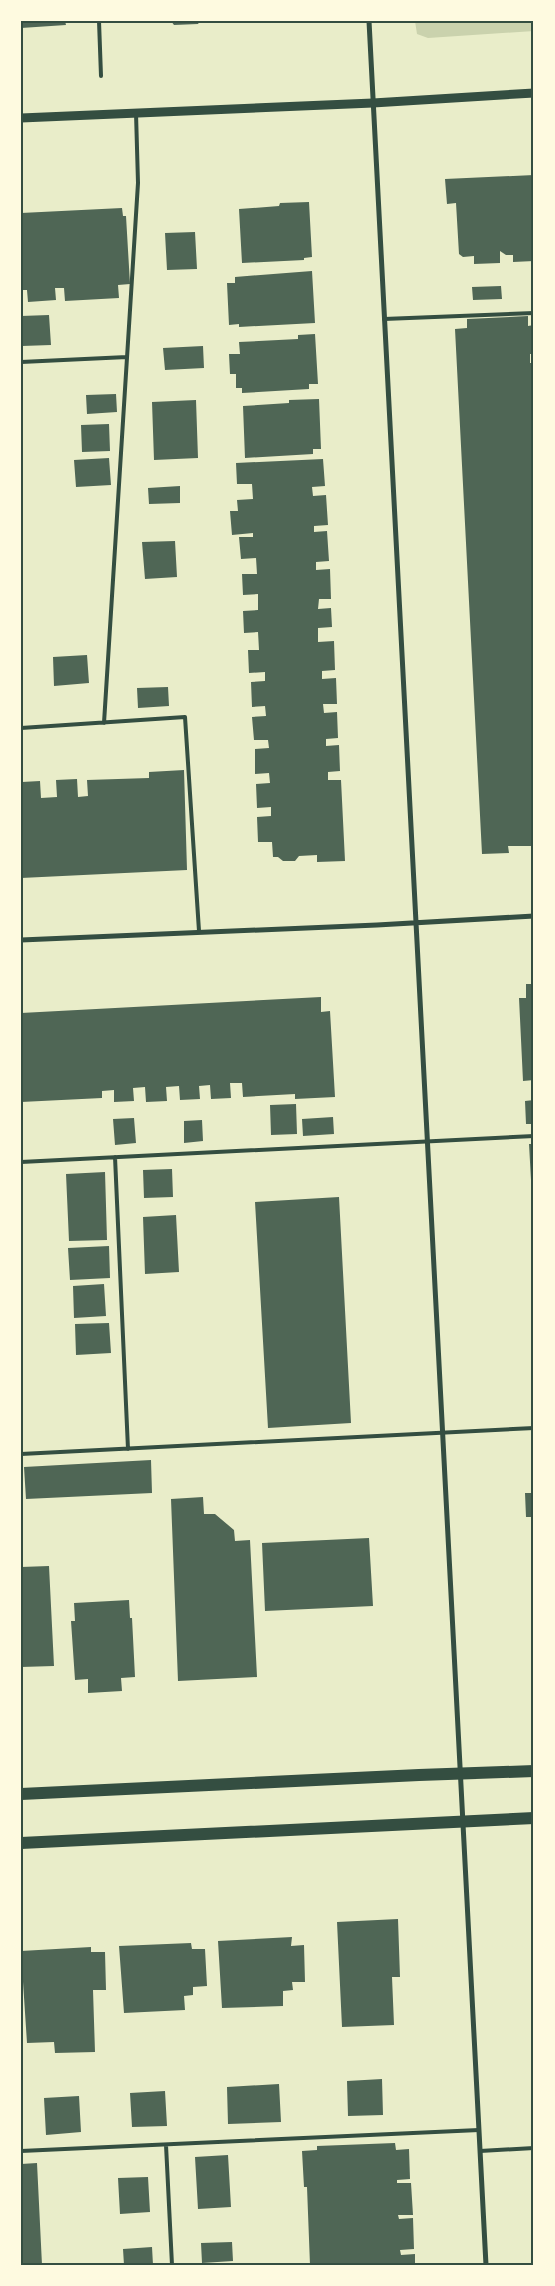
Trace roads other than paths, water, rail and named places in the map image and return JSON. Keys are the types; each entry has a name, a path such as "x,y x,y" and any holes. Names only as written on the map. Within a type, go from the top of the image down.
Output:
{"main road":[{"path":"21,1794 534,1771"},
{"path":"21,1843 337,1826 534,1818"}],"street":[{"path":"369,21 486,2265"},
{"path":"21,118 373,103 534,93"},
{"path":"21,940 534,916"}],"lane":[{"path":"99,21 101,76"},
{"path":"104,723 138,183 136,112"},
{"path":"384,319 534,313"},
{"path":"21,362 127,357"},
{"path":"21,728 185,717 199,931"},
{"path":"21,1162 115,1156 428,1143 534,1136"},
{"path":"115,1156 128,1449"},
{"path":"21,1454 534,1428"},
{"path":"21,2151 479,2130"},
{"path":"166,2144 172,2265"},
{"path":"480,2152 534,2148"}]}
